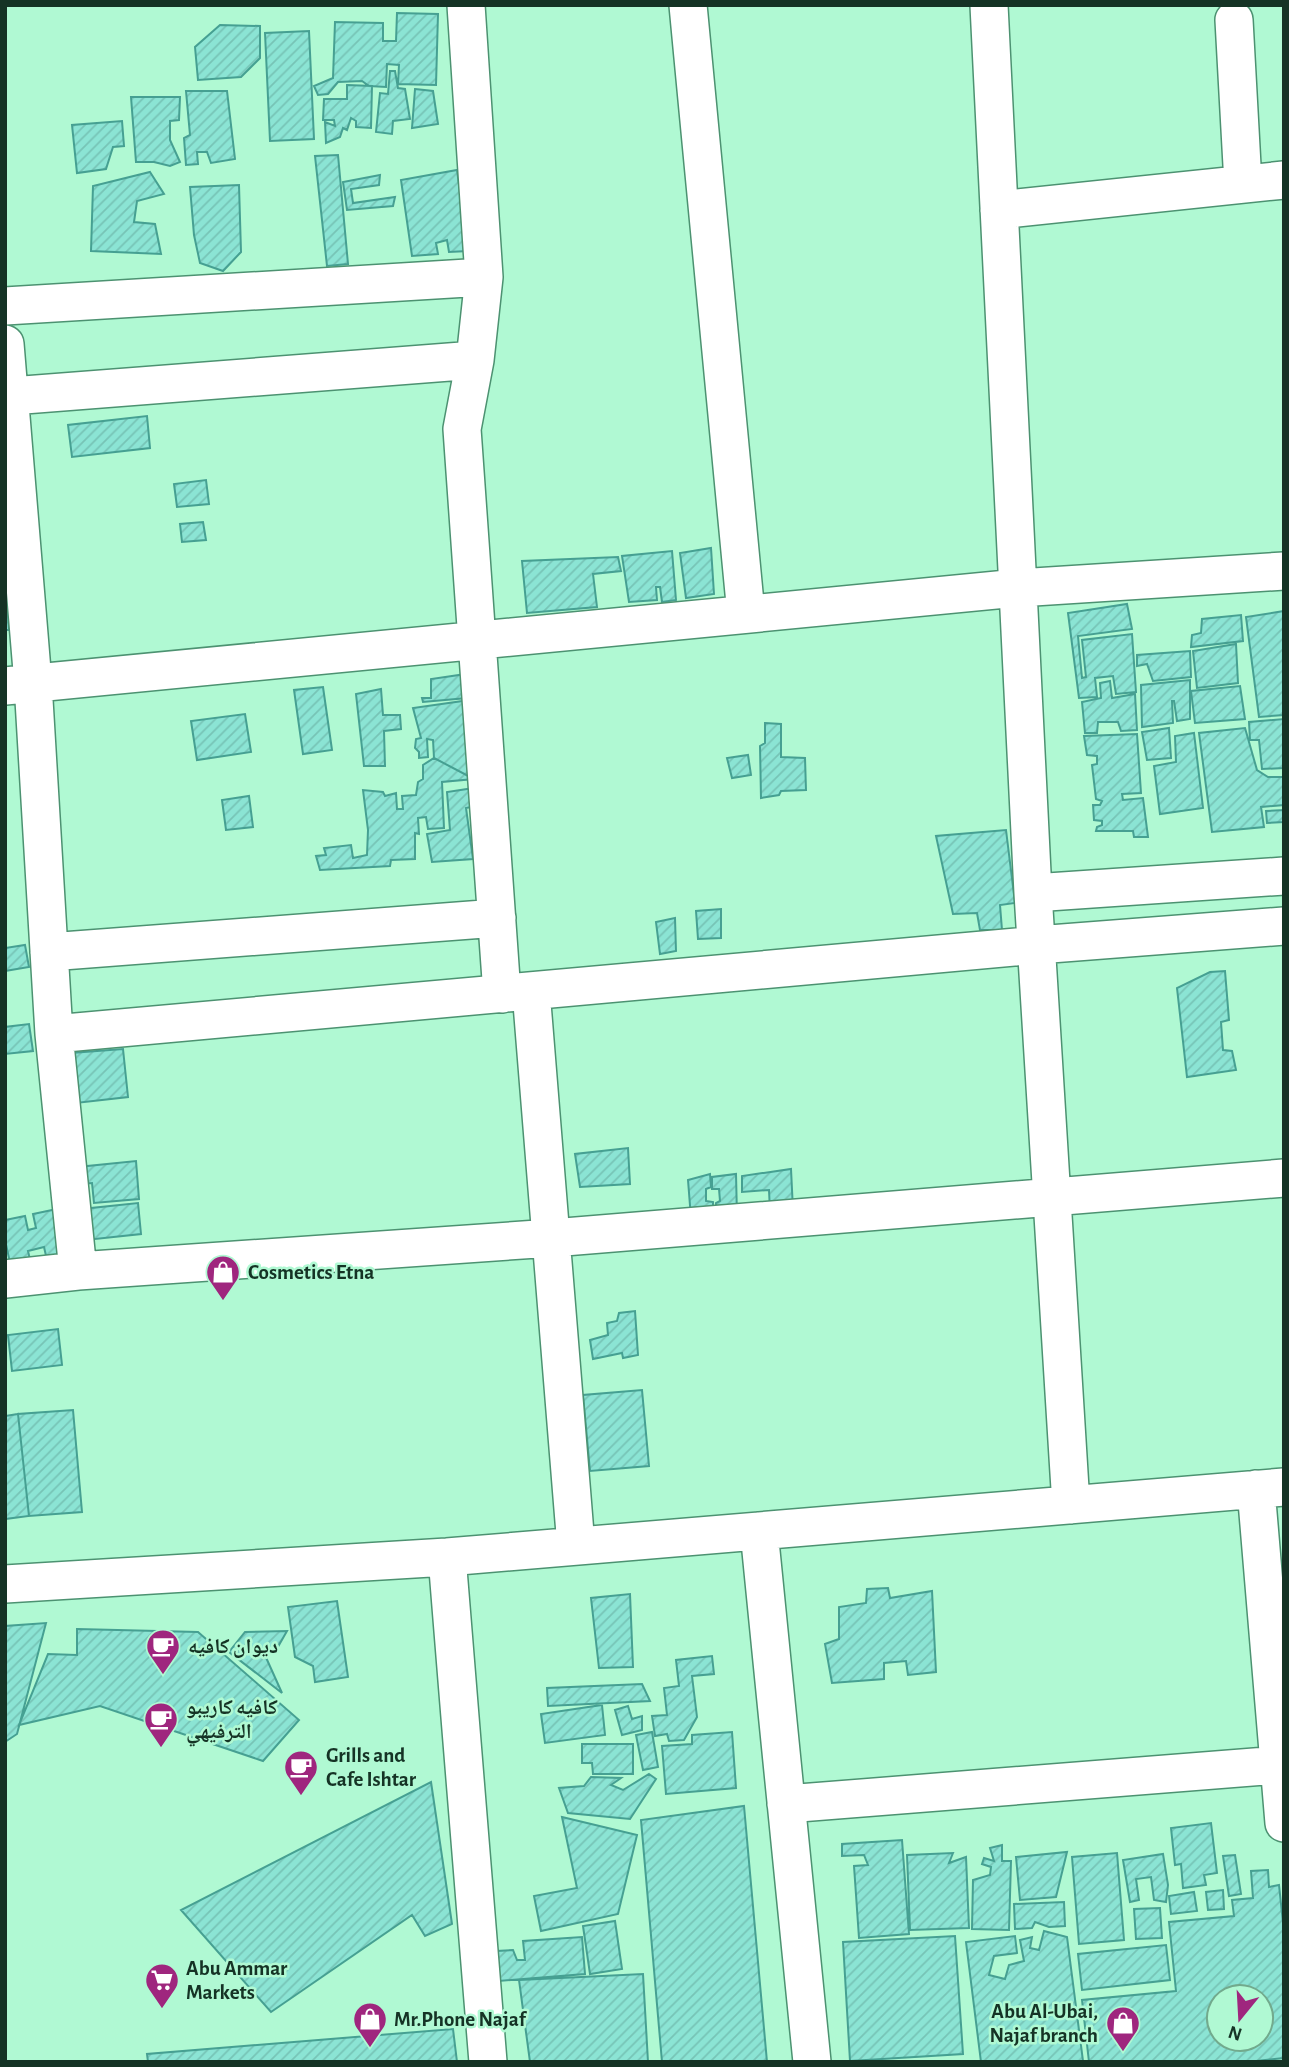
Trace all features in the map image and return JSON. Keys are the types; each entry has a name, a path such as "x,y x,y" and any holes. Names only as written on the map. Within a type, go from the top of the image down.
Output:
{"street":[{"path":"466,5 484,277 475,360 462,429 477,641 497,918 517,993 552,1238 576,1546"},
{"path":"688,5 746,614"},
{"path":"989,5 1033,893 1071,1505"},
{"path":"1234,20 1244,184"},
{"path":"999,210 1284,180"},
{"path":"5,306 484,277"},
{"path":"5,344 10,396 19,684 49,952 54,1034 78,1271"},
{"path":"10,396 475,360"},
{"path":"19,684 1018,588 1284,570"},
{"path":"1033,893 1284,876"},
{"path":"49,952 497,918"},
{"path":"54,1034 1037,945 1284,926"},
{"path":"5,1279 78,1271 552,1238 1284,1178"},
{"path":"5,1584 447,1557 1270,1488 1279,1765 1284,1823"},
{"path":"759,1531 812,2062"},
{"path":"447,1557 488,2062"},
{"path":"786,1804 1279,1765"}],"building":[{"path":"397,13 438,14 436,85 398,84 399,65 387,64 386,87 369,86 362,81 338,82 328,94 318,95 314,86 333,78 335,22 383,23 383,41 396,41"},
{"path":"220,25 260,26 260,58 241,77 198,80 195,47"},
{"path":"309,31 314,139 270,141 265,33"},
{"path":"390,71 395,71 398,88 405,89 410,119 393,121 392,134 376,132 380,93 388,94"},
{"path":"347,85 372,86 371,128 356,127 356,121 351,118 347,130 343,128 340,137 326,143 325,122 335,126 334,120 323,120 324,99 347,99"},
{"path":"415,89 433,91 438,124 412,128"},
{"path":"186,91 227,91 235,159 211,163 207,152 197,152 198,164 186,165 184,138 190,135"},
{"path":"131,97 180,97 179,120 170,121 170,140 180,162 170,166 154,162 136,162"},
{"path":"122,121 124,146 113,147 106,169 77,173 72,125"},
{"path":"338,155 348,264 327,266 315,156"},
{"path":"457,170 468,251 449,252 447,240 436,243 438,254 412,256 401,180"},
{"path":"150,172 164,194 137,201 134,222 155,224 161,254 91,251 93,186"},
{"path":"380,175 379,185 351,189 353,203 395,197 393,206 347,210 343,182"},
{"path":"239,185 241,252 223,271 200,263 194,235 190,187"},
{"path":"147,416 150,448 72,457 68,425"},
{"path":"206,480 209,504 177,507 174,484"},
{"path":"203,522 206,540 182,542 180,524"},
{"path":"711,548 714,594 686,598 680,553"},
{"path":"672,551 676,600 662,602 660,587 656,587 657,600 629,602 622,556"},
{"path":"618,557 621,571 593,574 597,607 527,613 522,561"},
{"path":"6,584 9,630 5,630"},
{"path":"1127,604 1132,629 1078,636 1082,678 1086,677 1082,640 1132,634 1136,692 1116,694 1113,676 1095,678 1097,697 1079,698 1068,613"},
{"path":"1284,611 1284,715 1259,717 1246,617"},
{"path":"1241,615 1243,641 1191,647 1192,635 1201,633 1202,619"},
{"path":"1236,644 1238,683 1197,688 1193,651"},
{"path":"1190,651 1191,677 1153,681 1147,664 1137,666 1137,655"},
{"path":"466,674 467,698 423,702 422,698 431,698 431,679"},
{"path":"1190,680 1190,719 1177,721 1172,701 1173,723 1142,727 1141,685"},
{"path":"1110,681 1112,698 1135,694 1137,730 1121,731 1118,722 1098,722 1097,733 1085,733 1082,702 1101,698 1100,683"},
{"path":"1240,686 1245,719 1195,723 1191,691"},
{"path":"323,687 332,750 303,754 294,690"},
{"path":"381,689 383,715 400,715 401,729 384,731 385,766 364,766 356,694"},
{"path":"470,700 474,779 434,758 433,740 427,739 428,757 419,758 419,752 415,748 416,739 421,738 413,708"},
{"path":"245,714 251,752 197,760 191,721"},
{"path":"1284,719 1284,768 1262,769 1259,740 1250,740 1249,722"},
{"path":"765,723 781,724 781,757 805,758 806,790 781,791 779,795 761,798 760,746 765,743"},
{"path":"1169,728 1171,758 1147,760 1142,732"},
{"path":"1245,728 1257,770 1268,777 1284,777 1284,805 1261,807 1264,827 1212,832 1199,733"},
{"path":"1194,733 1203,808 1160,814 1154,766 1176,762 1175,736"},
{"path":"1137,734 1141,793 1122,794 1123,800 1143,798 1148,837 1134,837 1133,831 1096,831 1097,827 1102,825 1102,821 1094,820 1093,805 1100,805 1102,801 1096,799 1092,765 1097,764 1097,756 1087,755 1084,736"},
{"path":"748,755 751,775 732,778 727,758"},
{"path":"434,758 474,779 442,782 444,828 428,829 426,817 418,818 419,834 415,833 415,859 391,860 390,866 320,870 316,856 326,855 324,848 351,845 353,858 367,855 368,830 363,790 383,792 385,796 396,793 397,809 403,809 402,796 416,795 418,782 423,779 423,765"},
{"path":"474,788 476,806 466,808 473,859 432,862 427,834 450,830 447,792"},
{"path":"249,796 253,827 226,830 222,800"},
{"path":"1284,810 1284,822 1267,823 1266,811"},
{"path":"1006,830 1015,903 1000,905 1002,930 980,930 977,913 953,914 936,836"},
{"path":"721,909 721,938 698,939 696,911"},
{"path":"675,918 676,951 660,954 656,922"},
{"path":"25,945 29,967 5,971 5,948"},
{"path":"1225,971 1229,1020 1221,1022 1223,1050 1232,1051 1236,1070 1187,1077 1177,988 1210,972"},
{"path":"29,1024 33,1051 5,1054 5,1027"},
{"path":"123,1049 128,1097 76,1103 71,1053"},
{"path":"628,1148 630,1184 580,1187 575,1154"},
{"path":"136,1161 139,1199 94,1203 92,1183 80,1184 78,1167"},
{"path":"791,1169 793,1210 770,1212 769,1190 742,1192 742,1176"},
{"path":"710,1174 711,1187 706,1189 706,1201 713,1202 713,1214 691,1218 688,1180"},
{"path":"736,1174 737,1216 716,1215 716,1203 720,1201 719,1189 712,1189 712,1177"},
{"path":"138,1203 141,1234 86,1240 82,1209"},
{"path":"57,1209 67,1255 47,1260 44,1247 28,1251 32,1268 12,1272 5,1240 5,1220 25,1216 28,1230 36,1228 33,1214"},
{"path":"635,1311 638,1355 623,1358 622,1353 593,1359 590,1340 608,1335 607,1323 617,1321 619,1313"},
{"path":"58,1329 62,1365 12,1371 8,1335"},
{"path":"642,1390 649,1466 590,1471 583,1395"},
{"path":"73,1410 82,1512 29,1516 18,1414"},
{"path":"18,1414 29,1516 5,1519 5,1416"},
{"path":"888,1588 890,1598 932,1591 936,1672 908,1675 906,1661 884,1663 884,1679 832,1683 825,1644 839,1639 839,1607 866,1603 867,1589"},
{"path":"630,1594 633,1667 599,1668 591,1598"},
{"path":"337,1601 348,1677 315,1682 313,1666 295,1657 288,1607"},
{"path":"46,1623 17,1734 5,1742 5,1626"},
{"path":"77,1629 198,1632 299,1720 263,1761 100,1706 19,1725 48,1654 77,1655"},
{"path":"287,1631 275,1652 264,1653 282,1693 229,1652 245,1632"},
{"path":"712,1656 714,1674 692,1676 697,1717 684,1740 669,1741 667,1734 655,1736 652,1716 667,1715 664,1688 679,1686 676,1660"},
{"path":"642,1684 650,1701 548,1706 547,1688"},
{"path":"602,1705 605,1735 545,1743 541,1714"},
{"path":"628,1706 632,1719 642,1716 642,1730 622,1735 615,1710"},
{"path":"652,1732 658,1767 643,1770 636,1735"},
{"path":"732,1732 736,1788 666,1794 662,1746 692,1744 692,1735"},
{"path":"582,1744 633,1744 633,1774 593,1774 592,1763 582,1763"},
{"path":"649,1774 656,1779 630,1819 568,1813 559,1788 584,1786 591,1777 621,1778 611,1785 623,1790"},
{"path":"431,1782 452,1924 425,1936 412,1915 271,2012 181,1910"},
{"path":"744,1806 767,2062 662,2062 641,1820"},
{"path":"562,1817 637,1835 618,1914 541,1931 534,1896 577,1888"},
{"path":"1211,1823 1217,1873 1204,1875 1206,1885 1183,1888 1181,1864 1175,1865 1171,1828"},
{"path":"902,1840 909,1934 859,1938 854,1866 868,1865 864,1855 842,1856 842,1844"},
{"path":"1002,1845 1002,1861 1011,1861 1009,1930 972,1929 973,1880 990,1875 991,1867 982,1864 984,1858 994,1861 990,1848"},
{"path":"1067,1852 1056,1897 1020,1900 1016,1857"},
{"path":"953,1853 949,1863 966,1857 969,1928 910,1930 907,1855"},
{"path":"1117,1853 1124,1940 1079,1944 1072,1857"},
{"path":"1163,1854 1168,1885 1166,1902 1154,1900 1151,1877 1136,1879 1139,1900 1130,1902 1123,1860"},
{"path":"1235,1855 1241,1894 1229,1896 1223,1856"},
{"path":"1268,1870 1269,1887 1279,1885 1284,1932 1284,2058 1247,2062 1089,2062 1082,2000 1176,1991 1169,1922 1234,1916 1232,1900 1253,1898 1251,1871"},
{"path":"1223,1890 1224,1909 1208,1910 1206,1892"},
{"path":"1194,1892 1197,1911 1171,1914 1169,1896"},
{"path":"1064,1902 1065,1926 1049,1927 1035,1922 1032,1928 1015,1929 1014,1904"},
{"path":"1160,1908 1162,1938 1136,1939 1134,1909"},
{"path":"615,1921 622,1969 590,1974 583,1926"},
{"path":"1044,1931 1067,1937 1083,2061 981,2062 966,1942 1015,1936 1017,1953 994,1956 989,1975 1005,1979 1009,1965 1024,1961 1020,1940 1032,1937 1030,1948 1039,1950"},
{"path":"955,1936 963,2054 850,2061 843,1942"},
{"path":"582,1937 585,1974 499,1981 497,1951 513,1950 517,1960 525,1960 523,1941"},
{"path":"1166,1945 1170,1980 1082,1990 1078,1954"},
{"path":"643,1974 648,2062 530,2062 519,1980"},
{"path":"453,2029 457,2062 148,2062 147,2054"}],"place":[{"name":"Cosmetics Etna","path":"223,1302"},
{"name":"ديوان كافيه","path":"163,1676"},
{"name":"كافيه كاريبو الترفيهي","path":"161,1749"},
{"name":"Grills and Cafe Ishtar","path":"301,1797"},
{"name":"Abu Ammar Markets","path":"162,2010"},
{"name":"Mr.Phone Najaf","path":"370,2049"},
{"name":"Abu Al-Ubai, Najaf branch","path":"1123,2053"}]}
